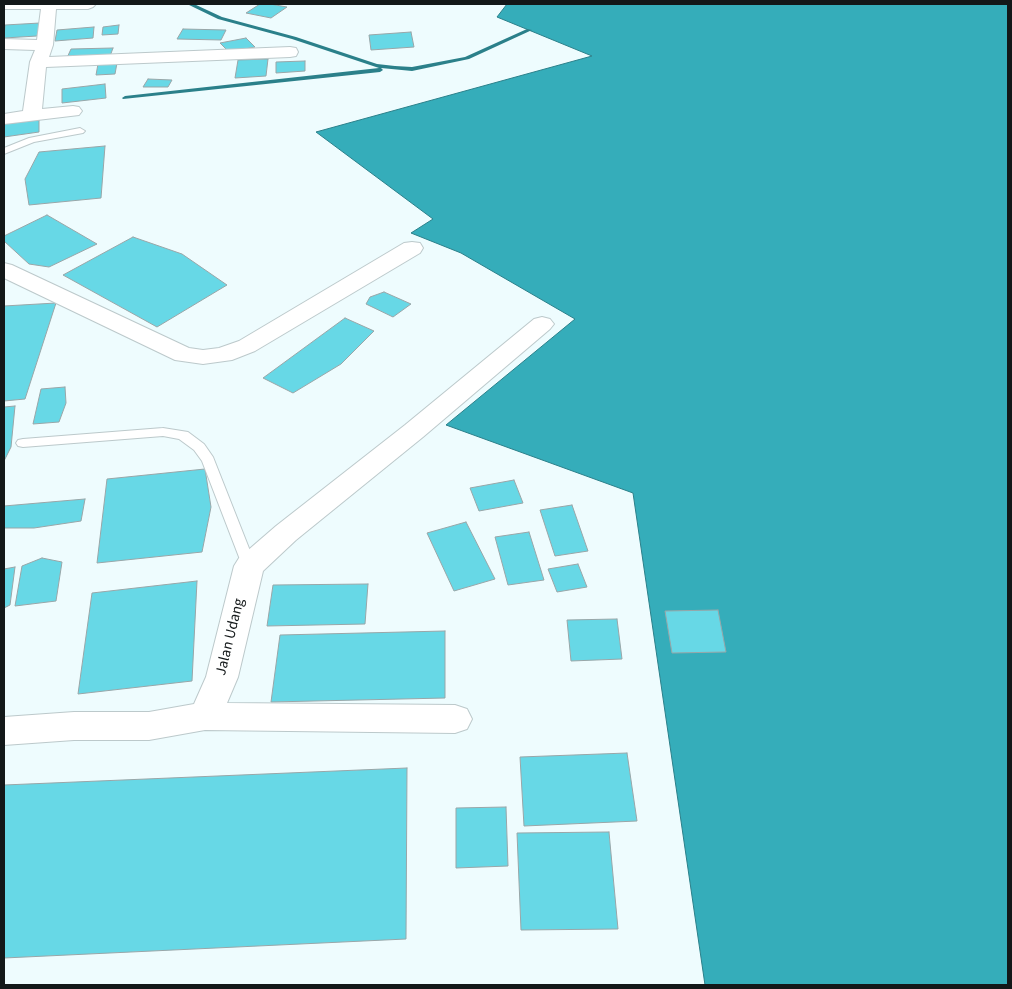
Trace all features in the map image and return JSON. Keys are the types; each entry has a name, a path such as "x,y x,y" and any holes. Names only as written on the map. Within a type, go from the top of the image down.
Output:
{"street":[{"path":"4,4 88,4"},
{"path":"32,116 38,62 57,4"},
{"path":"4,44 45,45"},
{"path":"38,62 290,52"},
{"path":"4,119 73,111"},
{"path":"4,270 184,355 203,357 223,354 247,346 412,248"},
{"path":"249,566 318,506 414,431 542,324"},
{"name":"Jalan Udang","path":"205,716 222,677 249,566"},
{"path":"4,731 89,726 149,726 205,716 455,719"}],"lane":[{"path":"4,151 32,140 80,131"},
{"path":"23,443 163,432 183,436 199,447 208,460 249,566"}],"water":[{"path":"507,4 1008,4 1008,985 705,985 633,493 446,425 575,319 461,253 411,233 433,219 316,132 592,56 497,17"}],"building":[{"path":"260,4 287,7 271,18 246,13"},
{"path":"40,23 37,36 4,38 5,25"},
{"path":"119,25 118,34 102,35 103,27"},
{"path":"94,27 93,38 55,41 57,30"},
{"path":"183,29 226,30 221,40 177,39"},
{"path":"411,32 414,47 371,50 369,35"},
{"path":"246,38 255,47 229,52 220,43"},
{"path":"113,48 109,59 66,60 71,49"},
{"path":"268,59 266,76 235,78 238,60"},
{"path":"305,61 305,71 276,73 276,62"},
{"path":"117,63 115,74 96,75 98,64"},
{"path":"148,79 172,80 168,87 143,87"},
{"path":"105,84 106,98 62,103 62,89"},
{"path":"39,120 39,132 4,137 4,124"},
{"path":"105,146 101,198 29,205 25,179 39,152"},
{"path":"47,215 97,244 49,267 29,264 4,241 4,236"},
{"path":"133,237 182,254 227,285 157,327 63,275"},
{"path":"384,292 411,304 393,317 366,304 370,297"},
{"path":"56,303 25,399 4,401 4,306"},
{"path":"345,318 374,331 341,364 293,393 263,378"},
{"path":"65,387 66,403 59,422 33,424 41,389"},
{"path":"15,406 11,447 4,461 4,407"},
{"path":"205,469 211,507 202,552 97,563 107,479"},
{"path":"514,480 523,503 479,511 470,488"},
{"path":"85,499 81,521 34,528 4,528 4,506"},
{"path":"572,505 588,551 555,556 540,510"},
{"path":"466,522 495,579 454,591 427,533"},
{"path":"529,532 544,580 508,585 495,537"},
{"path":"42,558 62,562 56,601 15,606 22,566"},
{"path":"578,564 587,587 557,592 548,569"},
{"path":"15,567 10,605 4,608 4,569"},
{"path":"197,581 192,681 78,694 92,593"},
{"path":"368,584 365,624 267,626 273,585"},
{"path":"718,610 726,652 672,653 665,611"},
{"path":"617,619 622,659 571,661 567,620"},
{"path":"445,631 445,698 271,702 280,635"},
{"path":"627,753 637,821 524,826 520,757"},
{"path":"407,768 406,939 4,958 4,785"},
{"path":"506,807 508,866 456,868 456,808"},
{"path":"609,832 618,929 521,930 517,833"}],"waterway":[{"path":"190,4 220,18 294,38 376,66 395,68 412,69 467,58 529,30"},
{"path":"125,98 380,70"}]}
